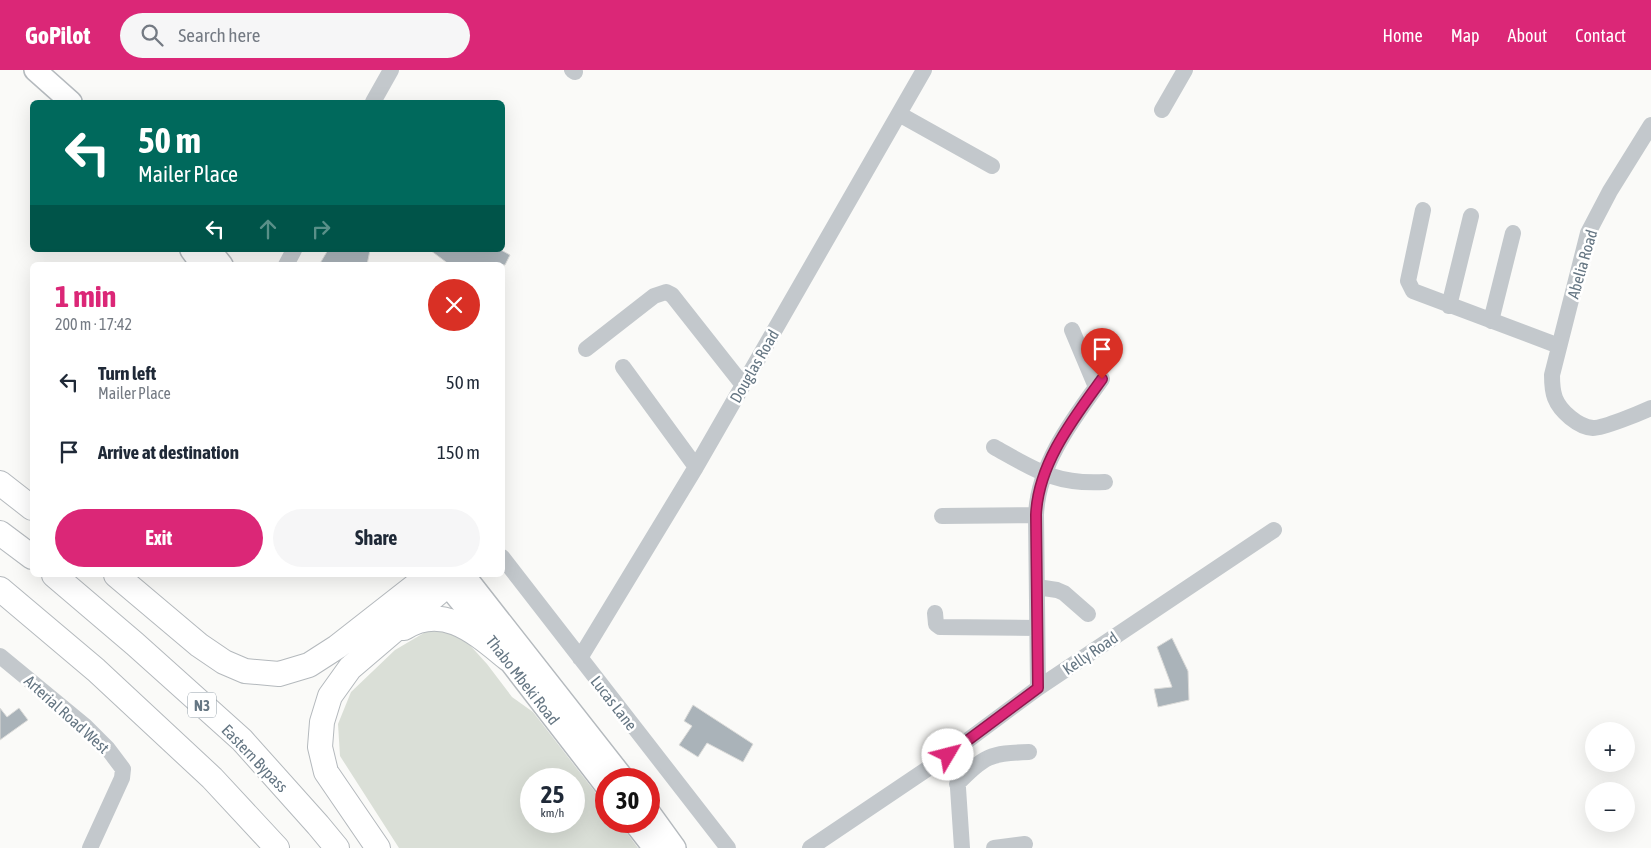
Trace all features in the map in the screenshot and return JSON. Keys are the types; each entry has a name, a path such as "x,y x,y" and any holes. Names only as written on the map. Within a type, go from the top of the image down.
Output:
{"highway":[{"path":"0,483 30,506"},
{"path":"0,533 30,556"},
{"name":"Eastern Bypass","path":"56,577 142,650 242,740 318,824 337,848"},
{"path":"118,577 199,645 224,662 246,671 279,674 309,665 337,647 367,623 448,577"},
{"path":"367,623 400,583 402,577"},
{"path":"378,848 326,772 320,747 322,722 330,696 350,668 448,577"},
{"path":"0,589 96,670 212,778 277,848"},
{"path":"378,644 412,622 433,618 453,622 469,629 508,659"}],"main road":[{"path":"25,71 51,95 65,100"},
{"path":"212,252 220,262"},
{"name":"Thabo Mbeki Road","path":"448,577 508,659 595,772"},
{"name":"Thabo Mbeki Road","path":"448,577 614,768"},
{"path":"660,827 675,848"},
{"path":"643,833 654,848"}],"street":[{"name":"Douglas Road","path":"580,658 696,467 924,70"},
{"path":"1162,110 1185,70"},
{"path":"374,100 385,72"},
{"path":"899,114 992,166"},
{"name":"Abelia Road","path":"1651,125 1610,191 1588,233 1552,375 1552,386 1558,402 1567,414 1578,423 1593,428 1618,421 1651,408"},
{"path":"1423,210 1408,281 1413,291 1560,346"},
{"path":"1449,306 1471,216"},
{"path":"1491,321 1513,233"},
{"path":"586,348 654,296 666,292 672,294 743,385"},
{"path":"1038,688 1036,515 1038,493 1059,442 1099,383 1072,330"},
{"path":"624,367 696,467"},
{"path":"994,447 1044,475 1084,484 1105,482"},
{"path":"942,516 1036,515"},
{"name":"Kelly Road","path":"810,848 948,755 1038,688 1274,530"},
{"name":"Lucas Lane","path":"505,561 728,848"},
{"path":"1037,587 1064,593 1088,614"},
{"path":"935,613 936,624 940,627 1037,628"},
{"name":"Arterial Road West","path":"0,656 85,726 121,764 123,769 122,778 90,848"},
{"path":"958,784 973,768 994,755 1029,752"},
{"path":"948,755 957,773 962,848"},
{"path":"994,848 1025,844"}],"shaded area":[{"path":"434,627 458,632 487,664 512,697 533,712 576,768 520,768 520,833 585,833 585,779 595,792 595,833 627,833 638,848 399,848 340,756 338,724 351,692 395,650"}],"building":[{"path":"327,252 370,252 368,262 321,262"},
{"path":"433,252 505,252 510,255 505,265 505,262 446,262"},
{"path":"1172,638 1188,671 1189,700 1158,707 1154,689 1172,687 1157,647"},
{"path":"693,705 753,744 743,762 707,743 698,757 679,745 692,726 684,721"},
{"path":"0,708 7,717 19,708 28,720 0,740"}],"route":[{"path":"948,755 1038,688 1036,515 1038,493 1059,442 1079,410 1102,379"}]}
